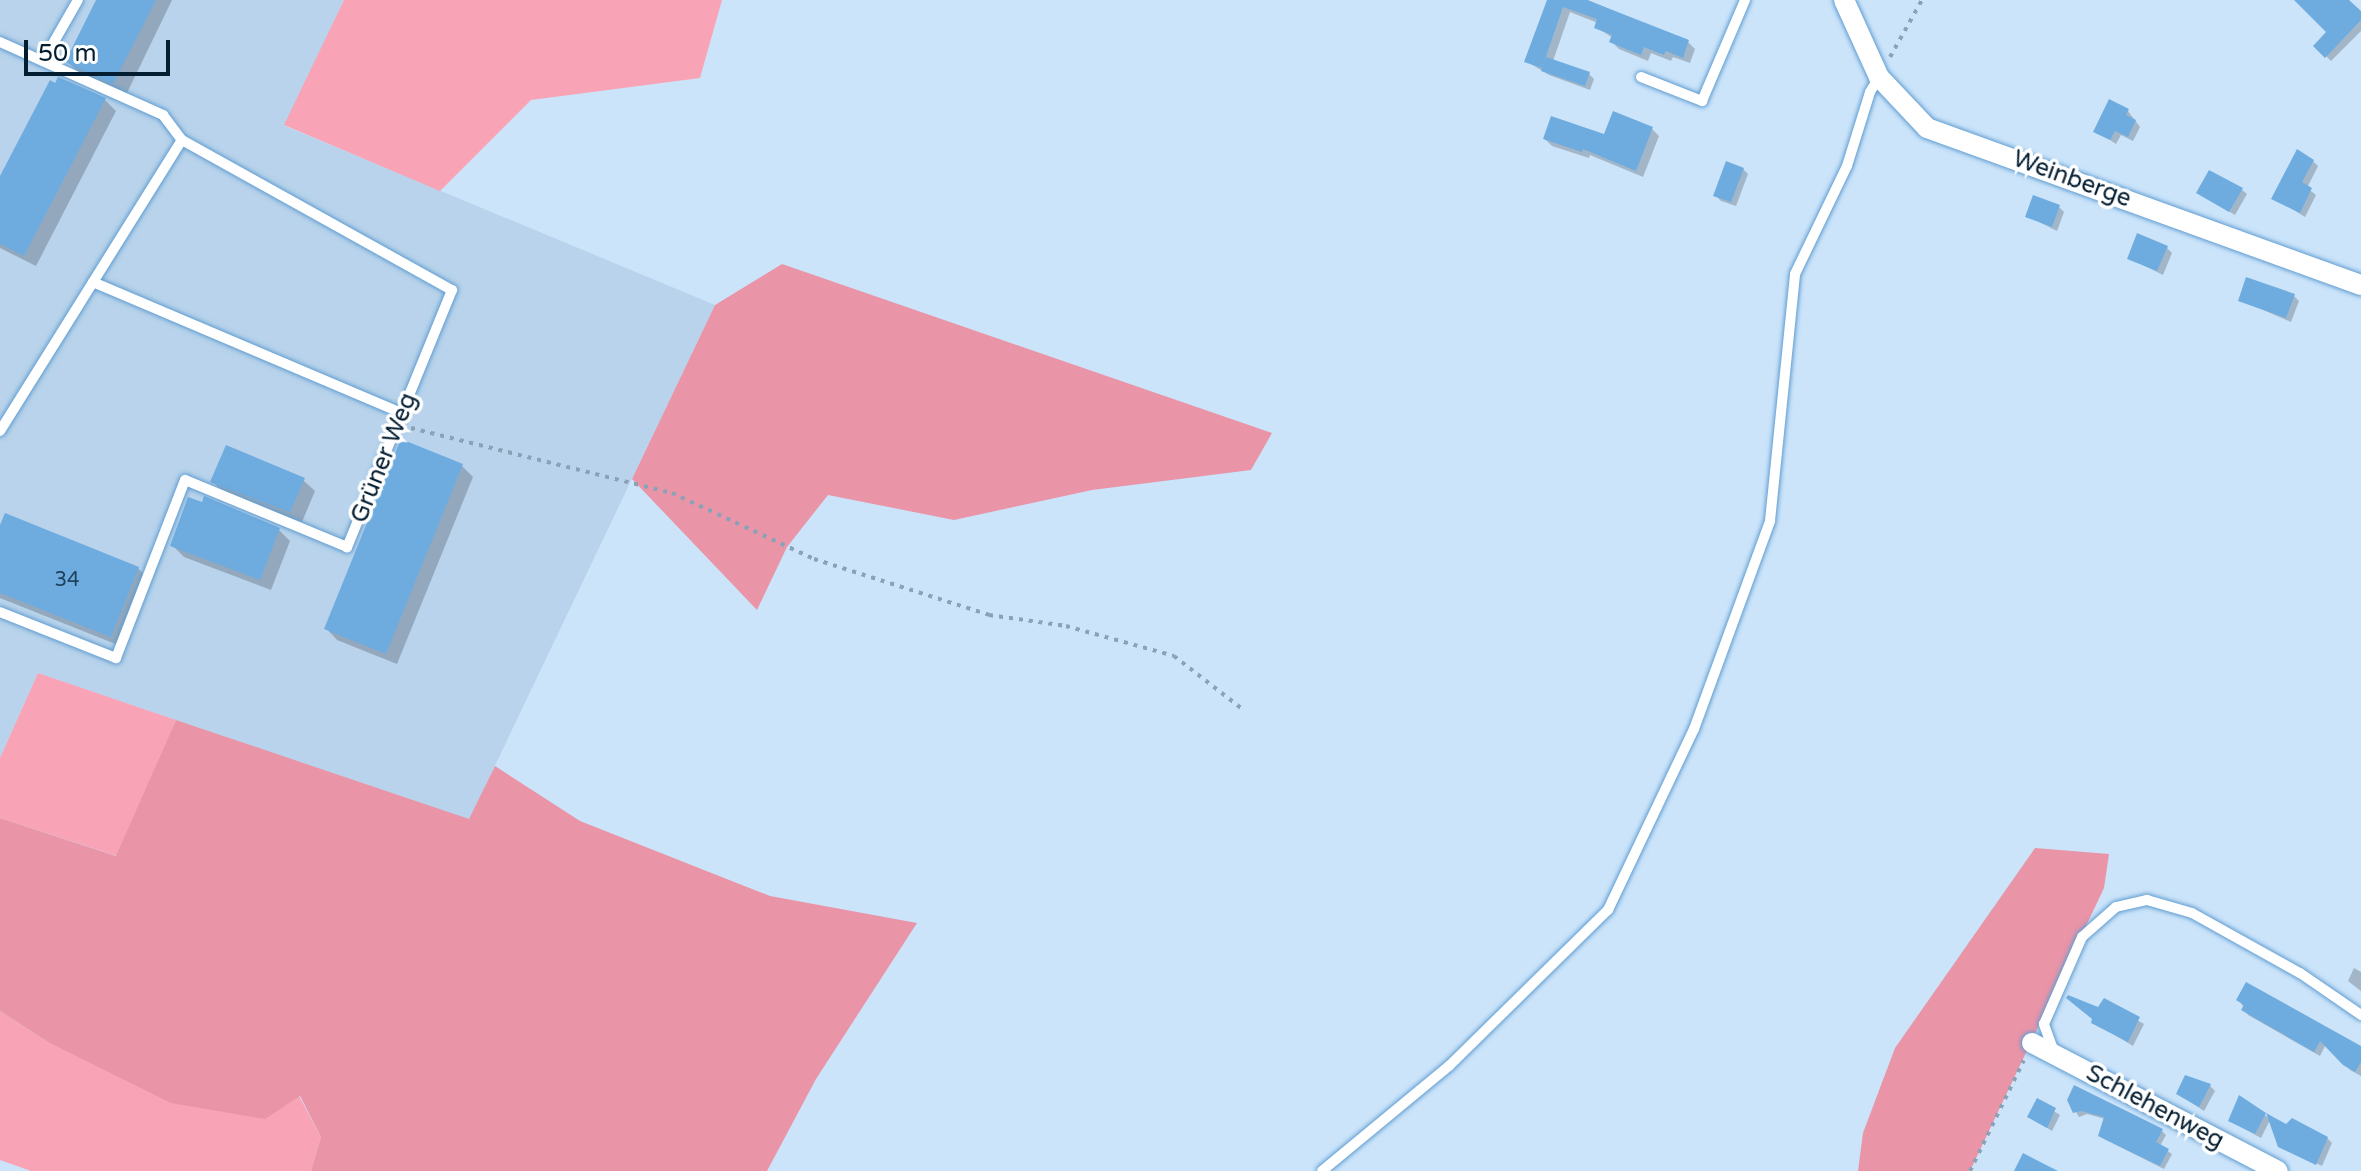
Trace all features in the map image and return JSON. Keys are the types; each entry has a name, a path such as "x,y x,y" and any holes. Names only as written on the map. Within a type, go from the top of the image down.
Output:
{"street":[{"name":"Weinberge","path":"1844,0 1879,77 1927,128 2361,285"},
{"name":"Schlehenweg","path":"2032,1043 2278,1171"}],"lane":[{"path":"43,61 78,0"},
{"path":"1641,77 1702,101 1745,0"},
{"name":"Grüner Weg","path":"0,42 163,115 182,140 452,290 347,547 185,480 116,658 0,612"},
{"path":"1322,1171 1449,1066 1608,910 1694,729 1770,521 1795,274 1847,166 1870,92 1879,77"},
{"path":"0,431 182,140"},
{"path":"93,282 402,413"},
{"path":"2055,1054 2044,1024 2082,937 2116,907 2147,900 2192,913 2300,973 2361,1015"}],"path":[{"path":"1879,77 1922,0"},
{"path":"397,424 672,493 814,559 989,615 1066,626 1174,656 1241,708"},
{"path":"1970,1171 2032,1043"}],"shaded area":[{"path":"0,0 344,0 285,126 715,305 469,820 38,673 0,758"},
{"path":"344,0 722,0 700,78 531,100 440,191 284,125"},
{"path":"782,264 1272,433 1251,470 1092,490 954,520 828,495 787,547 757,610 632,479 715,305"},
{"path":"38,673 176,720 117,856 0,818 0,758"},
{"path":"176,720 469,819 495,766 580,821 770,896 917,923 816,1079 767,1171 311,1171 321,1137 300,1096 265,1119 171,1103 48,1042 0,1011 0,818 116,856"},
{"path":"2035,848 2109,854 2104,888 1970,1171 1858,1171 1863,1133 1895,1048"},
{"path":"0,1011 48,1042 299,1096 321,1137 311,1171 31,1171 0,1160"}],"building":[{"path":"96,0 156,0 113,84 65,62"},
{"path":"1547,0 1587,0 1689,40 1683,58 1644,47 1641,55 1609,42 1612,35 1594,28 1597,19 1563,7 1542,68 1524,62"},
{"path":"2294,0 2349,0 2361,11 2361,20 2325,58 2313,46 2326,32"},
{"path":"1546,57 1590,72 1585,86 1541,71"},
{"path":"58,77 106,98 24,256 0,244 0,176 50,80 55,83"},
{"path":"2109,99 2129,109 2126,115 2136,120 2128,137 2115,131 2110,140 2093,132"},
{"path":"1613,111 1653,127 1636,171 1583,149 1582,152 1543,139 1551,116 1604,134"},
{"path":"2297,149 2314,160 2302,182 2312,188 2300,213 2271,199"},
{"path":"1726,161 1744,168 1731,202 1713,196"},
{"path":"2209,170 2243,188 2229,212 2196,193"},
{"path":"2033,195 2060,205 2052,227 2025,217"},
{"path":"2137,233 2168,246 2157,271 2127,259"},
{"path":"2246,277 2295,294 2286,318 2238,301"},
{"path":"401,439 463,464 386,654 324,629"},
{"path":"226,445 305,478 290,512 210,482"},
{"path":"204,496 280,528 260,580 170,546 188,497 202,502"},
{"path":"5,513 139,567 111,637 0,593 0,525"},
{"path":"2246,982 2361,1046 2361,1062 2355,1072 2343,1065 2320,1041 2314,1052 2241,1010 2244,1005 2236,1000"},
{"path":"2068,995 2098,1007 2104,998 2140,1017 2128,1042 2091,1023 2092,1019 2066,998"},
{"path":"2185,1075 2211,1084 2199,1107 2176,1094"},
{"path":"2074,1085 2163,1129 2156,1142 2169,1149 2160,1166 2098,1136 2104,1117 2081,1111 2073,1113 2067,1100"},
{"path":"2239,1095 2266,1113 2255,1134 2228,1121"},
{"path":"2037,1098 2056,1108 2047,1128 2027,1117"},
{"path":"2266,1113 2286,1124 2292,1118 2328,1137 2316,1165 2278,1147"},
{"path":"2023,1153 2058,1171 2014,1171"}]}
